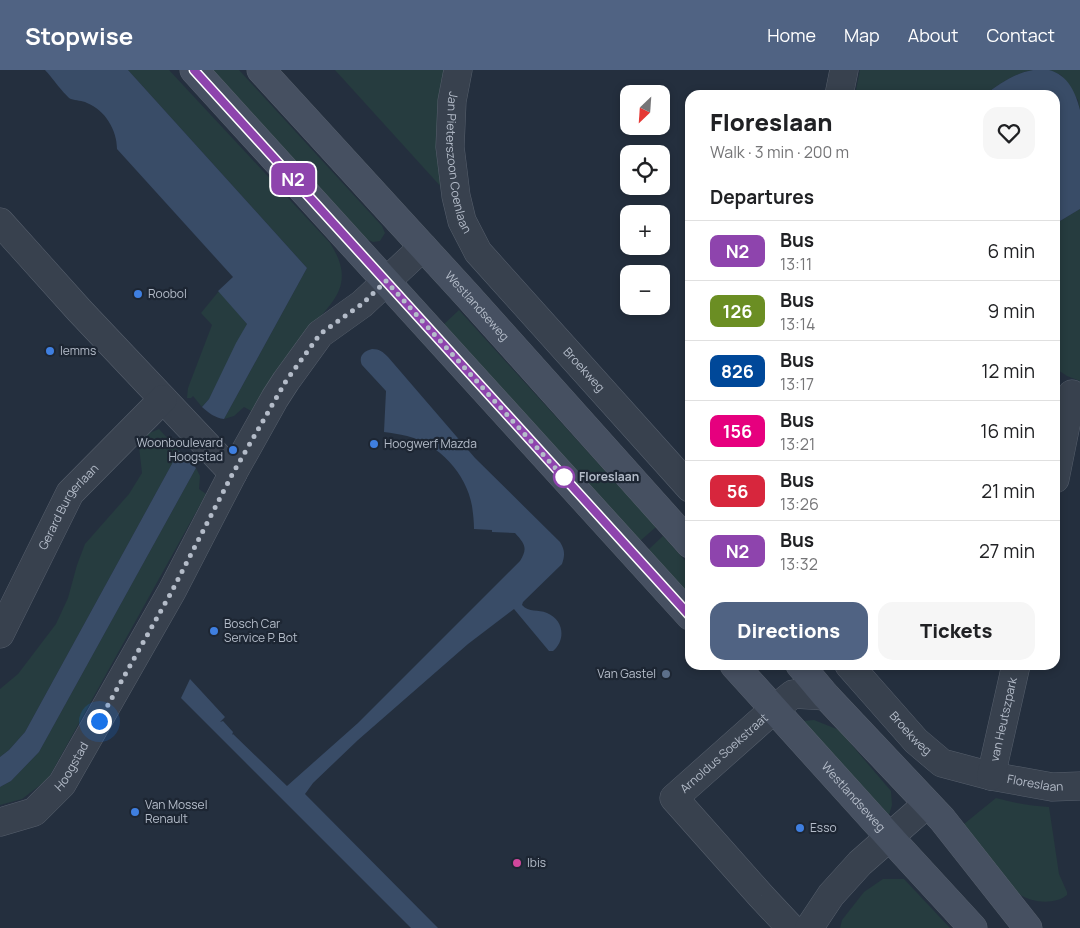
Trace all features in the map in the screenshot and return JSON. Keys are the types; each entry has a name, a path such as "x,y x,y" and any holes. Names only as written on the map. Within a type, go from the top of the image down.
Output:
{"main road":[{"path":"194,70 685,610"},
{"name":"Westlandseweg","path":"261,70 685,538"},
{"name":"Westlandseweg","path":"738,670 973,928"},
{"path":"804,670 826,696 942,818 1028,928"}],"street":[{"name":"Jan Pieterszoon Coenlaan","path":"458,70 452,101 450,147 456,196 462,221 478,252"},
{"path":"840,90 844,70"},
{"path":"5,237 79,310 233,473"},
{"name":"Hoogstad","path":"0,822 34,812 62,784 172,591 233,473 286,381 320,334 362,304 423,247"},
{"name":"Broekweg","path":"478,252 685,482"},
{"path":"1060,447 1069,390"},
{"name":"Gerard Burgerlaan","path":"0,634 70,493 163,399"},
{"name":"Broekweg","path":"853,670 916,741 942,763 991,776"},
{"name":"van Heutszpark","path":"991,776 1015,670"},
{"name":"Arnoldus Soekstraat","path":"791,928 674,798 793,694 826,696"},
{"name":"Floreslaan","path":"991,776 1052,787 1080,786"},
{"path":"808,928 831,895 870,854 928,804"}],"green space":[{"path":"128,70 169,70 330,243 339,260 342,277 336,296 288,356 253,412 244,407 234,416 224,419 307,268"},
{"path":"212,70 239,70 382,226 385,233 380,241 373,242 366,239"},
{"path":"335,70 445,70 443,189"},
{"path":"860,70 1033,70 1020,74 992,90 856,90"},
{"path":"1048,70 1080,70 1080,110 1078,100 1061,75"},
{"path":"1080,209 1080,381 1060,371 1060,221"},
{"path":"219,291 247,324 209,399 202,407 193,396 187,398 188,388 212,325 201,313"},
{"path":"459,310 656,527 640,541 443,325"},
{"path":"159,429 179,451 25,732 0,757 0,689 18,674 56,624 68,598 85,544 129,494 142,473 138,438"},
{"path":"196,468 200,476 199,489 206,494 48,779 22,799 0,805 0,787 11,781 39,752"},
{"path":"663,536 685,560 685,591 648,550"},
{"path":"814,720 839,730 891,791 892,805 889,815 803,721"},
{"path":"996,798 1022,804 1049,807 1059,874 1067,895 1056,900 1043,902 1019,894 959,828"},
{"path":"883,879 904,879 950,928 840,928 842,920 864,892"}],"water":[{"path":"45,70 128,70 307,268 224,419 215,416 202,407 209,399 247,324 218,291 233,277 117,149 115,135 109,121 93,106 69,97"},
{"path":"1033,70 1056,72 1070,85 1080,110 1080,209 1060,221 1060,90 992,90 1020,74"},
{"path":"372,349 381,351 388,357 475,458 560,542 564,553 562,564 522,605 531,610 547,613 557,620 560,625 561,636 553,651 549,651 514,609 468,644 358,740 313,783 305,794 438,928 411,928 181,698 190,679 225,717 220,722 223,721 233,732 232,735 287,786 358,723 520,561 525,549 515,533 474,529 472,506 464,482 457,471 440,453 419,440 404,435 384,432 386,391 361,362 362,354"},
{"path":"179,451 196,468 39,752 11,781 0,787 0,757 25,732"}],"bus line":[{"name":"N2","path":"194,70 685,610"}],"place":[{"name":"Roobol","path":"138,294"},
{"name":"Iemms","path":"50,351"},
{"name":"Hoogwerf Mazda","path":"374,444"},
{"name":"Woonboulevard Hoogstad","path":"233,450"},
{"name":"Floreslaan","path":"564,477"},
{"name":"Bosch Car Service P. Bot","path":"214,631"},
{"name":"Van Gastel","path":"666,674"},
{"name":"Van Mossel Renault","path":"135,812"},
{"name":"Esso","path":"800,828"},
{"name":"Ibis","path":"517,863"}],"route":[{"path":"99,721 172,591 233,473 286,381 320,334 362,304 386,281 567,481 564,477"}]}
